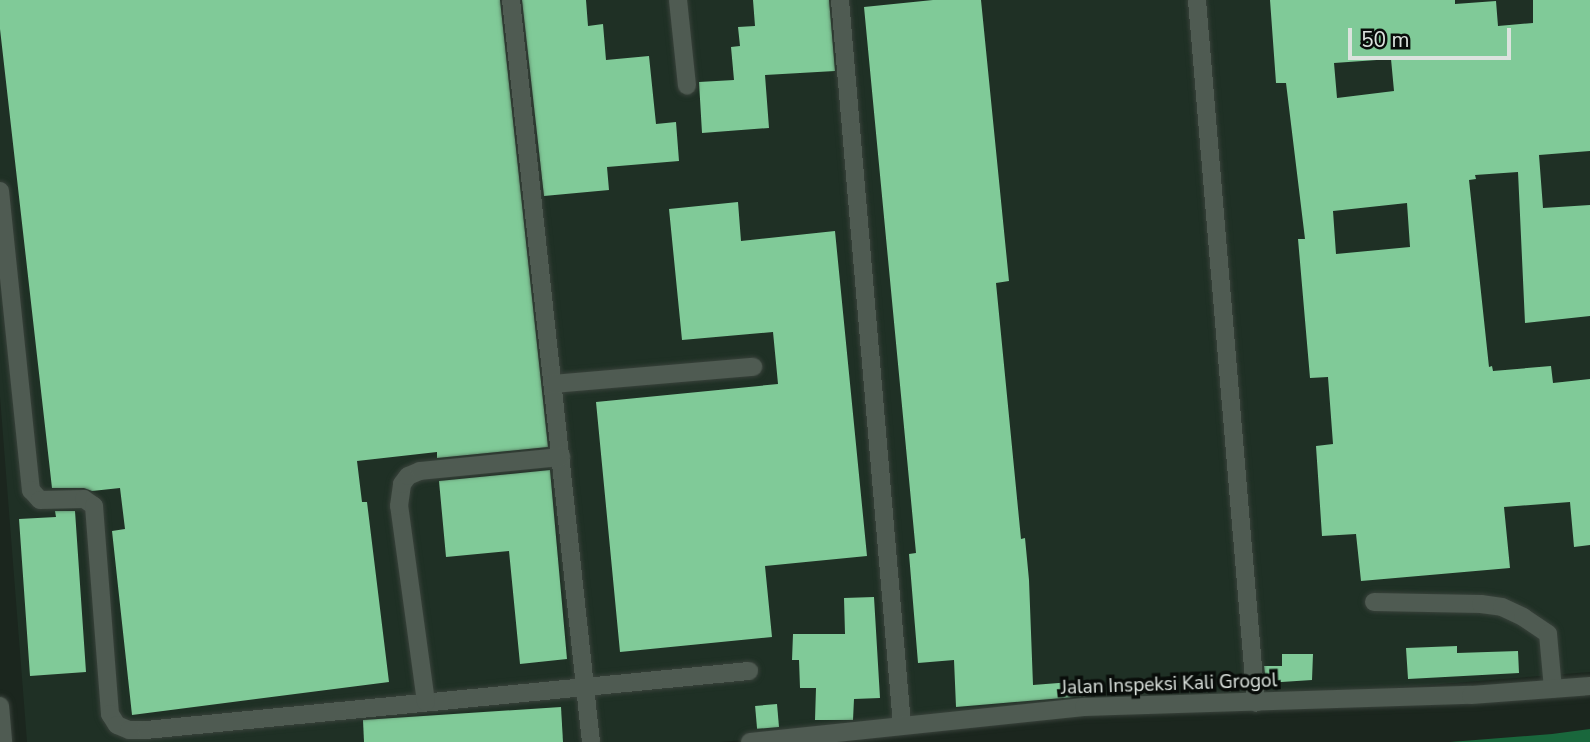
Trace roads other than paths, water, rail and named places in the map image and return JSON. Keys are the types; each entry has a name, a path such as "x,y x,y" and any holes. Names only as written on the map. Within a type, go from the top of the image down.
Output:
{"street":[{"path":"511,0 592,742"},
{"path":"678,0 687,86"},
{"path":"840,0 902,724"},
{"path":"1197,0 1256,703"},
{"path":"0,191 31,490 40,499 84,499 94,506 110,714 117,725 129,730 146,730 749,671"},
{"path":"553,384 753,367"},
{"path":"426,702 399,506 402,484 408,476 420,471 561,457"},
{"path":"1374,603 1481,604 1502,607 1524,617 1548,634 1553,689"},
{"name":"Jalan Inspeksi Kali Grogol","path":"750,742 1084,707 1256,703 1590,686"},
{"path":"0,706 3,742"}]}
